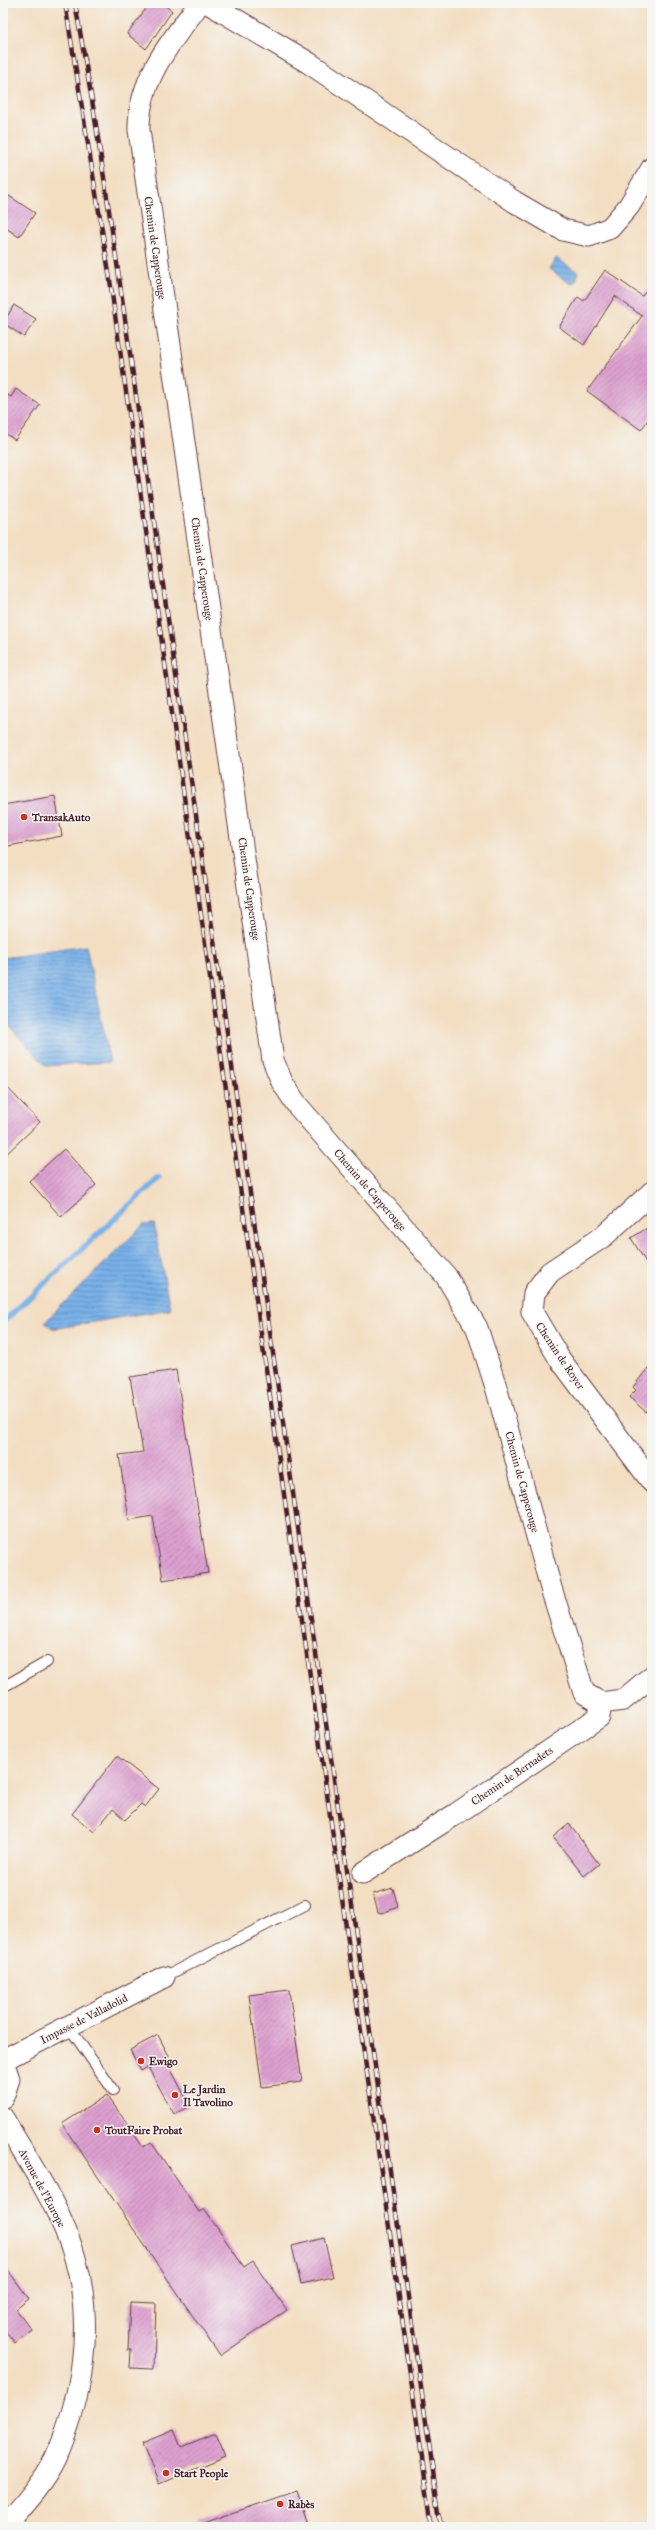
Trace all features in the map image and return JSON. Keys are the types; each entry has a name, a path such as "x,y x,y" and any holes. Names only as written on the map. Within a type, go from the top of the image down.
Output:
{"street":[{"name":"Chemin de Capperouge","path":"200,3 161,58 146,86 140,107 139,130 273,1060 282,1082 296,1105 446,1276 477,1328 496,1387 551,1588 584,1693 601,1703"},
{"path":"208,3 309,63 515,202 563,230 589,236 610,228 629,206 652,168"},
{"name":"Chemin de Royer","path":"652,1192 604,1236 550,1272 534,1294 532,1312 559,1358 652,1482"},
{"path":"601,1703 622,1700 652,1676"},
{"name":"Chemin de Bernadets","path":"363,1873 456,1814 599,1717 601,1703"},
{"name":"Impasse de Valladolid","path":"3,2061 164,1977"},
{"path":"3,2061 9,2079 3,2096"},
{"name":"Avenue de l'Europe","path":"3,2118 56,2209 69,2240 84,2298 82,2371 71,2416 54,2460 33,2493 4,2527"}],"lane":[{"path":"3,1687 46,1662"},
{"path":"164,1977 305,1905"},
{"path":"69,2027 113,2090"}],"water":[{"path":"556,258 578,272 576,281 571,284 549,269"},
{"path":"86,946 110,1062 46,1066 3,1019 3,958"},
{"path":"154,1224 170,1309 53,1329 45,1322 143,1225"}],"building":[{"path":"150,3 162,3 172,11 146,49 127,34"},
{"path":"3,192 35,213 19,237 3,226"},
{"path":"605,270 642,296 652,284 652,414 641,430 587,391 642,316 615,296 584,345 559,327 578,297 584,301"},
{"path":"14,305 36,319 24,337 3,323"},
{"path":"16,389 40,405 15,440 3,432 3,392 11,397"},
{"path":"55,796 62,836 3,847 3,805"},
{"path":"3,1083 40,1122 3,1157"},
{"path":"64,1149 96,1185 61,1217 29,1181"},
{"path":"652,1225 652,1272 631,1238"},
{"path":"652,1363 652,1404 646,1412 629,1397 636,1390 633,1387"},
{"path":"176,1370 208,1573 163,1580 153,1516 129,1520 119,1455 143,1452 130,1377"},
{"path":"117,1756 159,1789 145,1807 141,1804 125,1820 113,1809 94,1832 72,1814"},
{"path":"569,1824 599,1864 584,1876 553,1837"},
{"path":"393,1888 398,1907 382,1913 378,1912 373,1894"},
{"path":"289,1990 302,2082 262,2087 249,1995"},
{"path":"158,2035 169,2056 165,2058 190,2106 174,2114 148,2067 141,2071 130,2050"},
{"path":"107,2095 143,2147 151,2142 199,2212 204,2209 244,2267 253,2261 287,2310 220,2356 62,2124"},
{"path":"324,2238 333,2277 301,2284 292,2246"},
{"path":"3,2263 29,2299 16,2309 32,2330 15,2343 3,2328"},
{"path":"130,2302 156,2303 154,2369 130,2368 131,2350 128,2350"},
{"path":"174,2430 181,2447 216,2433 226,2456 159,2484 142,2443"},
{"name":"Rabès","path":"297,2491 309,2527 198,2527 197,2525"}],"waterway":[{"path":"3,1322 159,1178"}],"railway":[{"path":"65,3 109,273 432,2527"},
{"path":"75,3 94,112 118,270 441,2527"}],"place":[{"name":"TransakAuto","path":"24,817"},
{"name":"Ewigo","path":"141,2061"},
{"name":"Le Jardin Il Tavolino","path":"175,2095"},
{"name":"ToutFaire Probat","path":"97,2130"},
{"name":"Start People","path":"166,2473"},
{"name":"Rabès","path":"280,2504"}]}
